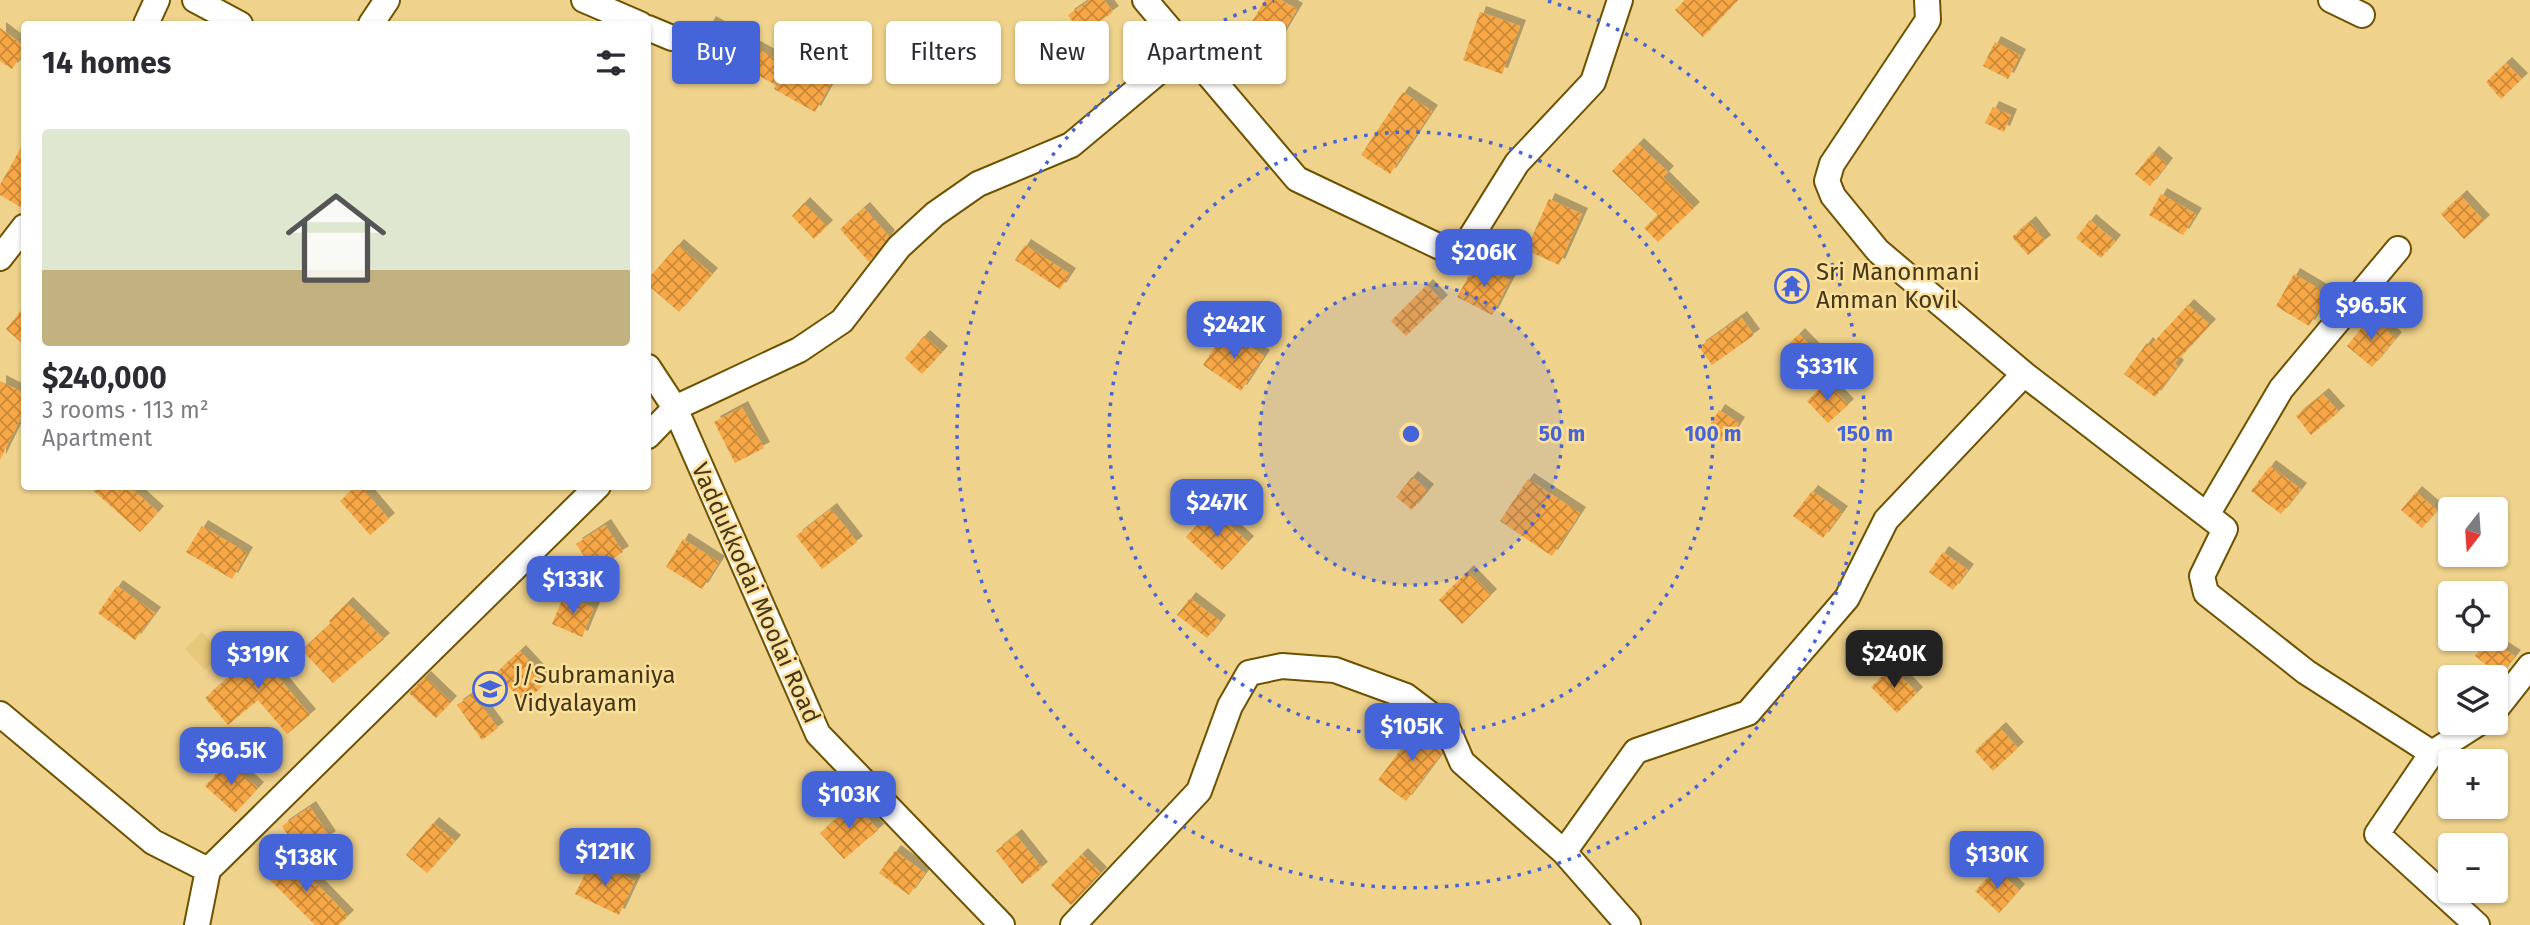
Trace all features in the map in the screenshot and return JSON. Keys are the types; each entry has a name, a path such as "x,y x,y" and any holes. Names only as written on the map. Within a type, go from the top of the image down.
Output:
{"street":[{"path":"147,21 157,0"},
{"path":"195,0 234,21"},
{"path":"373,21 387,0"},
{"path":"584,0 633,21"},
{"path":"1145,0 1163,21"},
{"path":"1217,84 1297,179 1459,256 1517,163 1593,82 1620,0"},
{"path":"1927,0 1928,20 1832,164 1827,181 1833,196 1878,251 2024,374 2225,528 2202,576 2206,593 2306,672 2432,753"},
{"path":"2331,0 2362,15"},
{"path":"651,28 672,38"},
{"path":"651,433 675,408 799,350 842,321 899,247 935,214 978,184 1071,145 1143,84"},
{"path":"0,258 21,231"},
{"path":"2207,515 2281,389 2399,249"},
{"name":"Vaddukkodai Moolai Road","path":"651,372 675,408 818,734 1002,925"},
{"path":"1564,852 1636,751 1748,713 1847,598 1886,520 2024,374"},
{"path":"197,925 208,870 594,490"},
{"path":"1073,925 1199,791 1230,706 1249,673 1282,666 1335,670 1406,696 1447,727 1462,762 1564,852 1628,925"},
{"path":"2508,694 2530,666"},
{"path":"0,714 153,842 208,870"},
{"path":"2460,735 2432,753 2376,834 2477,925"}],"shaded area":[{"path":"202,632 222,654 205,670 185,649"}],"building":[{"path":"1090,0 1104,0 1113,12 1100,21 1072,21 1068,15"},
{"path":"1265,0 1281,0 1297,9 1286,27 1286,21 1252,21"},
{"path":"1685,0 1738,0 1703,37 1675,10"},
{"path":"1480,12 1520,26 1502,74 1463,60"},
{"path":"0,28 21,44 21,56 12,69 0,61"},
{"path":"1995,42 2020,55 2008,79 1983,66"},
{"path":"760,50 774,58 774,84 760,76"},
{"path":"2506,63 2522,79 2501,99 2486,82"},
{"path":"774,84 831,84 815,112 774,89"},
{"path":"1403,92 1432,111 1390,174 1361,155"},
{"path":"1993,107 2011,115 2004,132 1985,123"},
{"path":"1638,144 1668,172 1663,177 1694,208 1658,242 1644,228 1658,215 1612,171"},
{"path":"21,147 21,207 0,195 0,185"},
{"path":"2153,152 2167,164 2150,186 2135,174"},
{"path":"2161,194 2196,214 2183,235 2149,215"},
{"path":"2461,196 2484,221 2464,239 2441,214"},
{"path":"1549,199 1582,214 1559,265 1526,250"},
{"path":"804,203 827,226 814,239 792,216"},
{"path":"864,208 889,236 869,262 840,229"},
{"path":"2090,220 2115,241 2101,258 2076,238"},
{"path":"2030,222 2045,241 2028,255 2012,237"},
{"path":"678,245 712,274 679,312 651,288 651,276"},
{"path":"1025,245 1070,274 1060,289 1015,260"},
{"path":"1476,263 1510,280 1492,315 1457,297"},
{"path":"2294,274 2328,294 2309,326 2276,306"},
{"path":"1427,285 1442,301 1406,336 1391,321"},
{"path":"2188,305 2210,325 2175,363 2178,366 2155,397 2124,374 2147,343 2150,346"},
{"path":"21,311 21,342 6,329"},
{"path":"2371,316 2396,338 2372,367 2347,346"},
{"path":"1741,317 1754,335 1712,365 1699,347"},
{"path":"1226,331 1264,356 1241,391 1203,365"},
{"path":"1799,334 1827,363 1809,381 1781,352"},
{"path":"924,336 942,352 922,374 905,358"},
{"path":"0,381 21,392 21,418 0,460"},
{"path":"1827,382 1848,405 1828,423 1807,401"},
{"path":"2323,394 2339,412 2311,435 2296,416"},
{"path":"742,407 764,448 735,463 714,422"},
{"path":"1719,410 1739,423 1726,444 1706,432"},
{"path":"2270,466 2301,489 2281,514 2251,491"},
{"path":"1412,477 1428,490 1412,510 1396,497"},
{"path":"1528,479 1580,513 1552,556 1500,521"},
{"path":"93,490 133,490 158,512 140,532"},
{"path":"352,490 364,490 389,519 370,535 340,501"},
{"path":"1812,491 1842,512 1823,538 1793,516"},
{"path":"2416,492 2437,510 2422,528 2401,510"},
{"path":"831,509 857,542 822,569 796,536"},
{"path":"1212,509 1248,542 1222,570 1186,537"},
{"path":"605,525 623,552 594,571 576,544"},
{"path":"202,526 247,553 232,579 186,552"},
{"path":"683,539 719,562 702,589 666,567"},
{"path":"1943,552 1968,570 1953,590 1929,572"},
{"path":"1468,571 1491,595 1462,624 1439,600"},
{"path":"117,586 155,613 135,640 98,613"},
{"path":"564,595 594,608 582,637 552,624"},
{"path":"1190,598 1220,621 1207,638 1177,615"},
{"path":"347,603 384,639 333,683 302,650 331,623 329,621"},
{"path":"258,642 285,671 278,677 310,715 287,734 258,700 228,725 205,698 242,666 237,661"},
{"path":"520,651 548,681 524,703 496,673"},
{"path":"2479,651 2507,651 2515,656 2508,665 2487,665 2475,656"},
{"path":"1892,667 1917,693 1897,713 1871,687"},
{"path":"425,677 451,702 436,718 409,693"},
{"path":"473,694 498,728 482,740 457,705"},
{"path":"1419,725 1435,736 1442,753 1406,801 1378,780"},
{"path":"2000,728 2018,748 1993,771 1975,751"},
{"path":"228,761 258,788 235,813 205,786"},
{"path":"855,803 878,830 844,859 820,833"},
{"path":"310,807 330,837 302,856 282,826"},
{"path":"433,823 455,841 427,873 406,855"},
{"path":"1016,835 1042,868 1022,884 996,851"},
{"path":"895,851 925,873 909,895 879,873"},
{"path":"288,854 348,916 339,925 315,925 266,876"},
{"path":"1082,854 1101,873 1071,905 1051,885"},
{"path":"592,860 635,881 619,915 575,894"},
{"path":"1996,869 2019,890 1999,913 1975,891"}],"place":[{"name":"Sri Manonmani Amman Kovil","path":"1792,286"},
{"name":"J/Subramaniya Vidyalayam","path":"490,689"}]}
